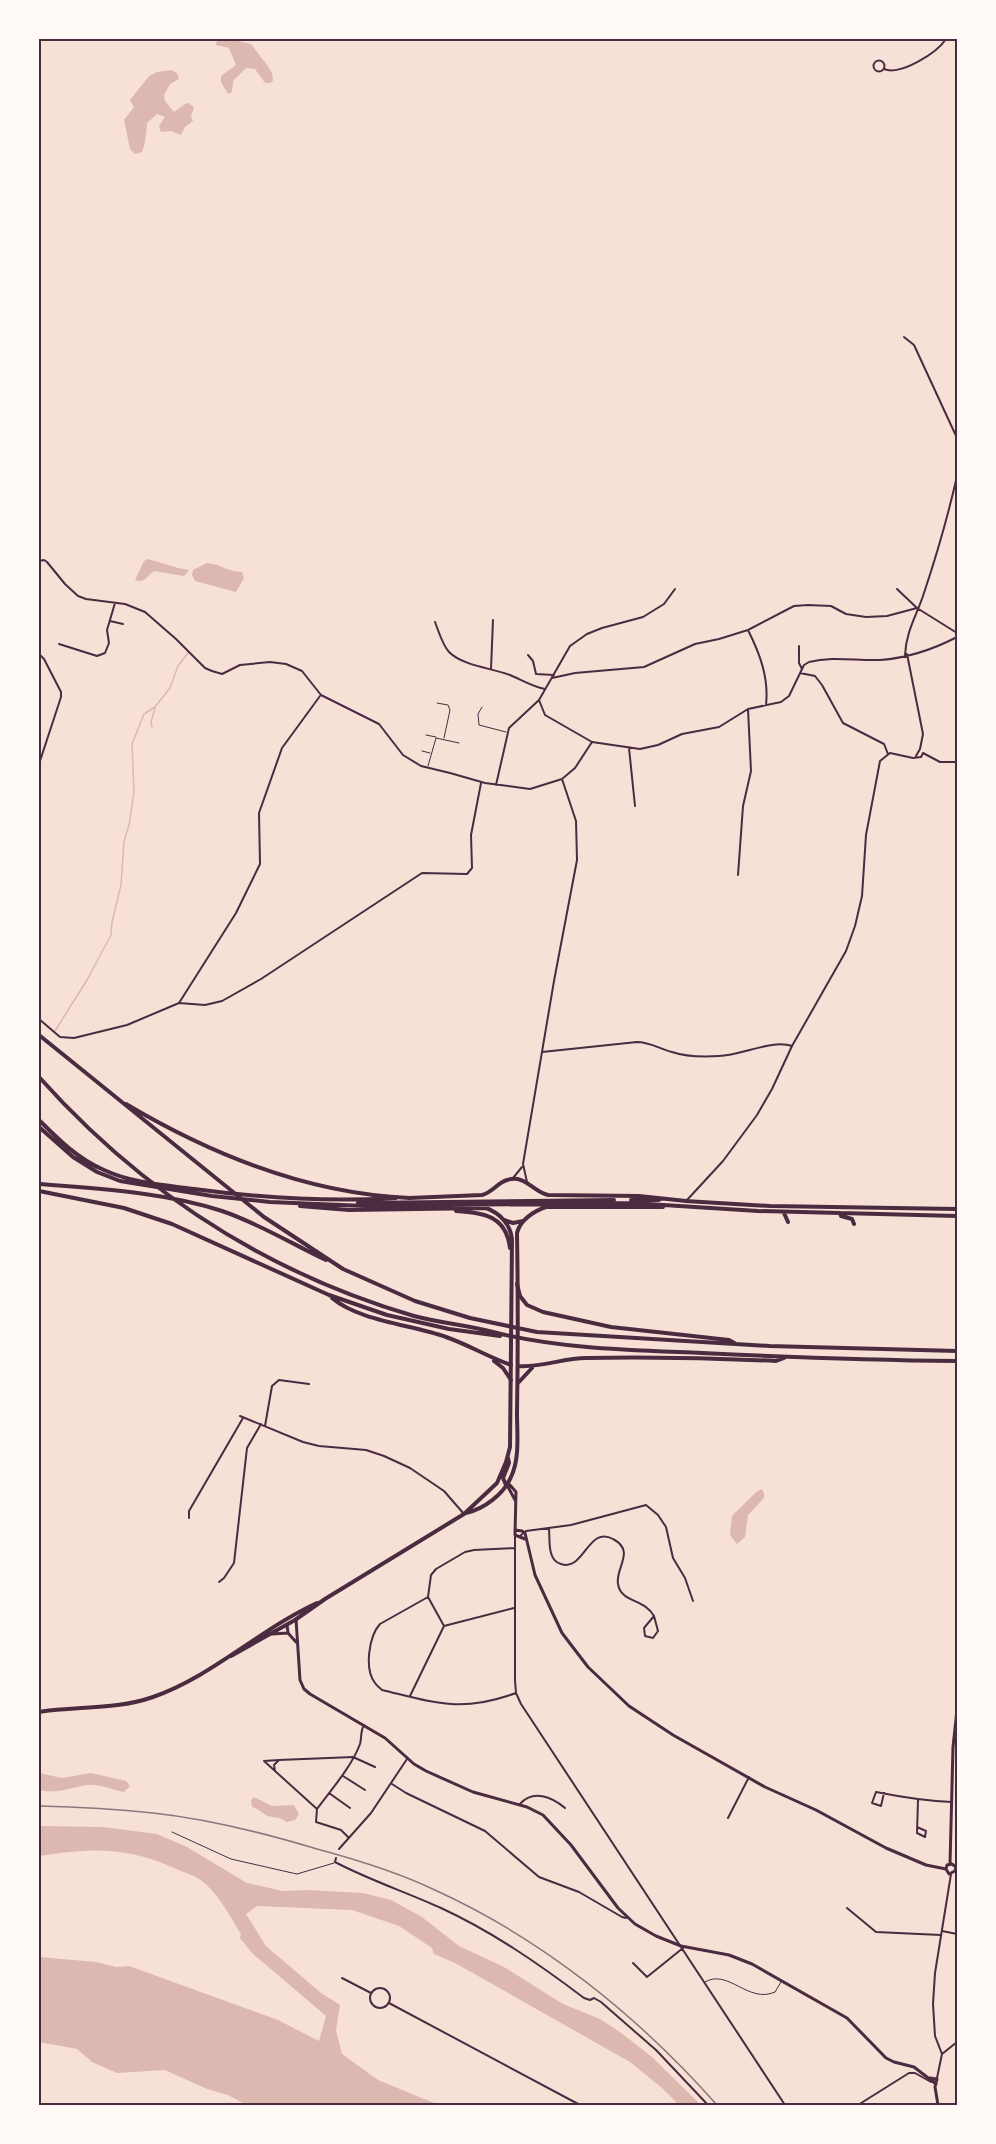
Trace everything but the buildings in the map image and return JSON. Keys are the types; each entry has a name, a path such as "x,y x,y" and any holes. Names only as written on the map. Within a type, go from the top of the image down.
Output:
{"main road":[{"path":"39,1035 264,1217 343,1269"},
{"path":"39,1077 86,1126 149,1182 256,1251 339,1290 416,1316 504,1336"},
{"path":"116,1097 192,1140 256,1166 347,1192 370,1196 410,1198"},
{"path":"39,1120 75,1154 106,1171 130,1180 212,1194 366,1203 565,1199 686,1201"},
{"path":"39,1127 73,1157 110,1177 134,1185 349,1210 484,1208 496,1213"},
{"path":"312,1201 482,1195 495,1189 503,1181 513,1179 530,1185 541,1194 548,1195 639,1196 770,1206 957,1209"},
{"path":"39,1184 182,1201 222,1211 250,1222 386,1290 425,1305 470,1318 537,1332 736,1345 957,1351"},
{"path":"530,1185 535,1193 535,1209 532,1214"},
{"path":"39,1712 112,1707 152,1698 185,1683 272,1634 286,1623 464,1514 497,1483 508,1456 511,1435 512,1235 509,1226 493,1207 495,1189"},
{"path":"39,1191 101,1202 172,1224 329,1295 408,1321 493,1336 624,1349 787,1357 957,1361"},
{"path":"270,1202 365,1206 632,1203 783,1212 957,1216"},
{"path":"503,1220 514,1223 523,1221 548,1207 691,1207"},
{"path":"438,1209 480,1213 495,1220 507,1234 511,1261"},
{"path":"783,1212 788,1222"},
{"path":"840,1213 841,1216 852,1219 854,1224"},
{"path":"464,1514 494,1498 507,1485 516,1462 517,1233 523,1221"},
{"path":"517,1284 520,1296 527,1305 543,1312 611,1327 729,1340 736,1345"},
{"path":"329,1295 336,1302 358,1312 447,1337 492,1358 518,1366 532,1367 584,1358 776,1361 787,1357"},
{"path":"492,1358 511,1380"},
{"path":"518,1383 532,1367"},
{"path":"507,1485 503,1478 509,1463 508,1456"},
{"path":"497,1483 507,1485"},
{"path":"231,1656 279,1624 296,1619 325,1599"}],"street":[{"path":"884,69 890,71 907,67 932,53 946,39"},
{"path":"904,337 914,345 957,438"},
{"path":"917,758 923,734 905,645 945,531 957,476"},
{"path":"40,561 47,562 78,596 125,604 145,612 205,668 222,674 240,665 270,662 286,664 302,671 321,696 379,724 407,758 427,768 481,782 530,789 562,779 575,768 592,742"},
{"path":"496,785 505,754 509,728 539,700 570,646 587,634 602,628 644,617 664,604 675,589"},
{"path":"539,700 545,715 592,742 629,748 658,746 682,734 719,727 748,709 785,699 801,671 809,662 852,658 882,660 935,647 957,635 917,608 897,590"},
{"path":"59,644 101,656 107,648 107,630 115,603"},
{"path":"528,655 533,662 536,674 553,676 644,667 695,644 748,630 794,606 808,604 831,606 846,614 866,617 887,616 917,608"},
{"path":"491,669 493,620"},
{"path":"110,621 123,624"},
{"path":"435,622 443,644 450,653 511,676 530,686 544,689"},
{"path":"748,630 762,660 768,692 766,705"},
{"path":"799,646 801,671"},
{"path":"39,654 44,659 61,692 52,728 39,764"},
{"path":"801,671 815,675 843,723 884,744 888,754"},
{"path":"180,1003 236,913 260,864 260,813 282,748 321,696"},
{"path":"738,875 743,806 751,771 748,709"},
{"path":"629,748 635,806"},
{"path":"920,749 940,762 957,762"},
{"path":"686,1201 723,1161 757,1115 792,1046 834,976 846,951 862,896 866,835 880,761 892,753 917,758 923,753"},
{"path":"530,1185 524,1173 523,1164 577,860 576,821 562,779"},
{"path":"39,1019 60,1038 66,1038 127,1025 180,1003 205,1005 222,1001 422,873 467,874 472,868 471,835 481,782"},
{"path":"543,1052 637,1042 649,1043 679,1054 718,1056 747,1052 782,1042 792,1046"},
{"path":"513,1179 523,1164"},
{"path":"692,1193 697,1202"},
{"path":"265,1426 272,1386 275,1382 279,1380 309,1384"},
{"path":"189,1518 189,1511 241,1417 312,1444 366,1450 384,1456 410,1468 444,1491 464,1514"},
{"path":"219,1581 224,1578 234,1563 247,1448 261,1424"},
{"path":"507,1485 516,1502 516,1693 521,1704 785,2105"},
{"path":"515,1533 571,1525 646,1505 658,1515 666,1527 673,1558 686,1578 693,1601"},
{"path":"549,1528 552,1558 556,1563 566,1566 576,1562 597,1539 604,1537 615,1539 624,1554 617,1582 619,1588 623,1595 646,1605 654,1616 658,1631 653,1638 645,1636 644,1628 654,1616"},
{"path":"516,1540 524,1532"},
{"path":"524,1532 540,1588 562,1633 588,1667 629,1706 649,1720 768,1788 856,1830 882,1846 926,1865 946,1869 951,1874"},
{"path":"515,1533 526,1541"},
{"path":"444,1626 428,1597 431,1575 436,1569 465,1552 515,1548"},
{"path":"428,1597 380,1624 374,1630 370,1650 370,1669 374,1683 382,1690 447,1705 494,1701 516,1693"},
{"path":"410,1696 444,1626 515,1608"},
{"path":"296,1619 300,1675 304,1689 385,1738 421,1768 473,1792 533,1809 553,1824 626,1918"},
{"path":"286,1623 296,1633"},
{"path":"286,1623 288,1634 297,1643"},
{"path":"272,1634 288,1634"},
{"path":"946,1869 950,1864 954,1722 957,1710"},
{"path":"349,1838 341,1830 316,1822 317,1809 343,1776 361,1743 361,1730 364,1725"},
{"path":"317,1809 264,1761 353,1757 375,1767"},
{"path":"339,1850 360,1828 408,1758"},
{"path":"275,1771 274,1765 279,1760"},
{"path":"343,1776 365,1790"},
{"path":"728,1818 750,1777"},
{"path":"392,1784 485,1831 539,1877 579,1892 644,1930 682,1947 739,1958 847,2018 886,2058 914,2067 928,2077 934,2083 938,2105"},
{"path":"884,1793 881,1806 872,1803 876,1791 918,1800 952,1802"},
{"path":"329,1793 350,1808"},
{"path":"520,1804 528,1798 542,1796 552,1798 566,1808"},
{"path":"917,1827 918,1800"},
{"path":"336,1858 335,1862 469,1922 525,1954 584,1998 594,1998 601,2002 656,2050 708,2105"},
{"path":"950,1864 955,1866 956,1872 951,1874"},
{"path":"934,2083 937,2079 942,2054 935,2036 933,2004 941,1933 951,1874"},
{"path":"847,1908 876,1932 957,1934"},
{"path":"633,1963 647,1977 682,1947"},
{"path":"342,1978 371,1993"},
{"path":"376,1988 386,1989 390,1994 389,2003 384,2007 377,2007 370,2000 371,1993 376,1988"},
{"path":"389,2003 580,2105"},
{"path":"942,2054 957,2042"},
{"path":"858,2105 909,2073 914,2073 934,2083"},
{"path":"928,2077 937,2079"}],"lane":[{"path":"437,703 448,705 450,710 444,740"},
{"path":"482,707 478,714 478,723 481,727 508,732"},
{"path":"426,735 459,743"},
{"path":"427,768 436,738"},
{"path":"422,751 432,753"},
{"path":"171,1832 231,1859 297,1874 335,1862"},
{"path":"705,1982 711,1979 723,1979 753,1994 765,1995 775,1992 782,1980"}],"shaded area":[{"path":"217,39 230,39 251,44 272,73 273,81 265,83 255,69 246,68 233,81 232,92 228,94 221,82 221,76 236,65 229,48 216,45"},
{"path":"171,70 177,73 179,79 170,84 164,95 165,101 174,112 188,103 194,107 191,117 193,121 185,127 181,135 171,131 161,132 159,126 165,117 157,114 147,123 142,152 135,154 130,149 124,120 134,107 130,100 149,76"},
{"path":"148,559 189,570 184,576 154,571 143,580 135,580 144,561"},
{"path":"207,563 242,572 244,578 236,592 195,581 192,575 193,570"},
{"path":"762,1489 764,1498 748,1515 745,1537 737,1544 730,1535 732,1516"},
{"path":"39,1773 62,1778 91,1773 126,1781 130,1786 124,1792 91,1785 45,1791 39,1790"},
{"path":"254,1797 272,1806 294,1805 299,1814 295,1820 286,1822 266,1815 252,1807 251,1800"},
{"path":"39,1826 103,1827 157,1834 187,1847 247,1883 283,1891 363,1893 391,1900 422,1917 459,1946 504,1967 563,2004 600,2019 620,2032 652,2057 701,2105 679,2105 630,2062 455,1963 434,1954 432,1948 399,1926 352,1910 257,1906 246,1914 266,1946 321,1993 340,2005 336,2030 342,2054 378,2080 439,2105 247,2105 165,2070 117,2073 92,2062 77,2049 39,2042 39,1957 96,1962 116,1967 129,1966 278,2020 319,2041 326,2016 253,1954 240,1938 241,1934 223,1904 199,1879 156,1861 123,1852 92,1850 39,1856"}],"waterway":[{"path":"55,1031 87,980 111,935 121,885 124,841 134,792 132,744 144,714 155,707 170,688 178,666 188,653"},
{"path":"152,727 155,708"}],"railway":[{"path":"39,1806 139,1812 236,1827 348,1858 422,1884 515,1933 588,1983 655,2041 717,2105"}]}
